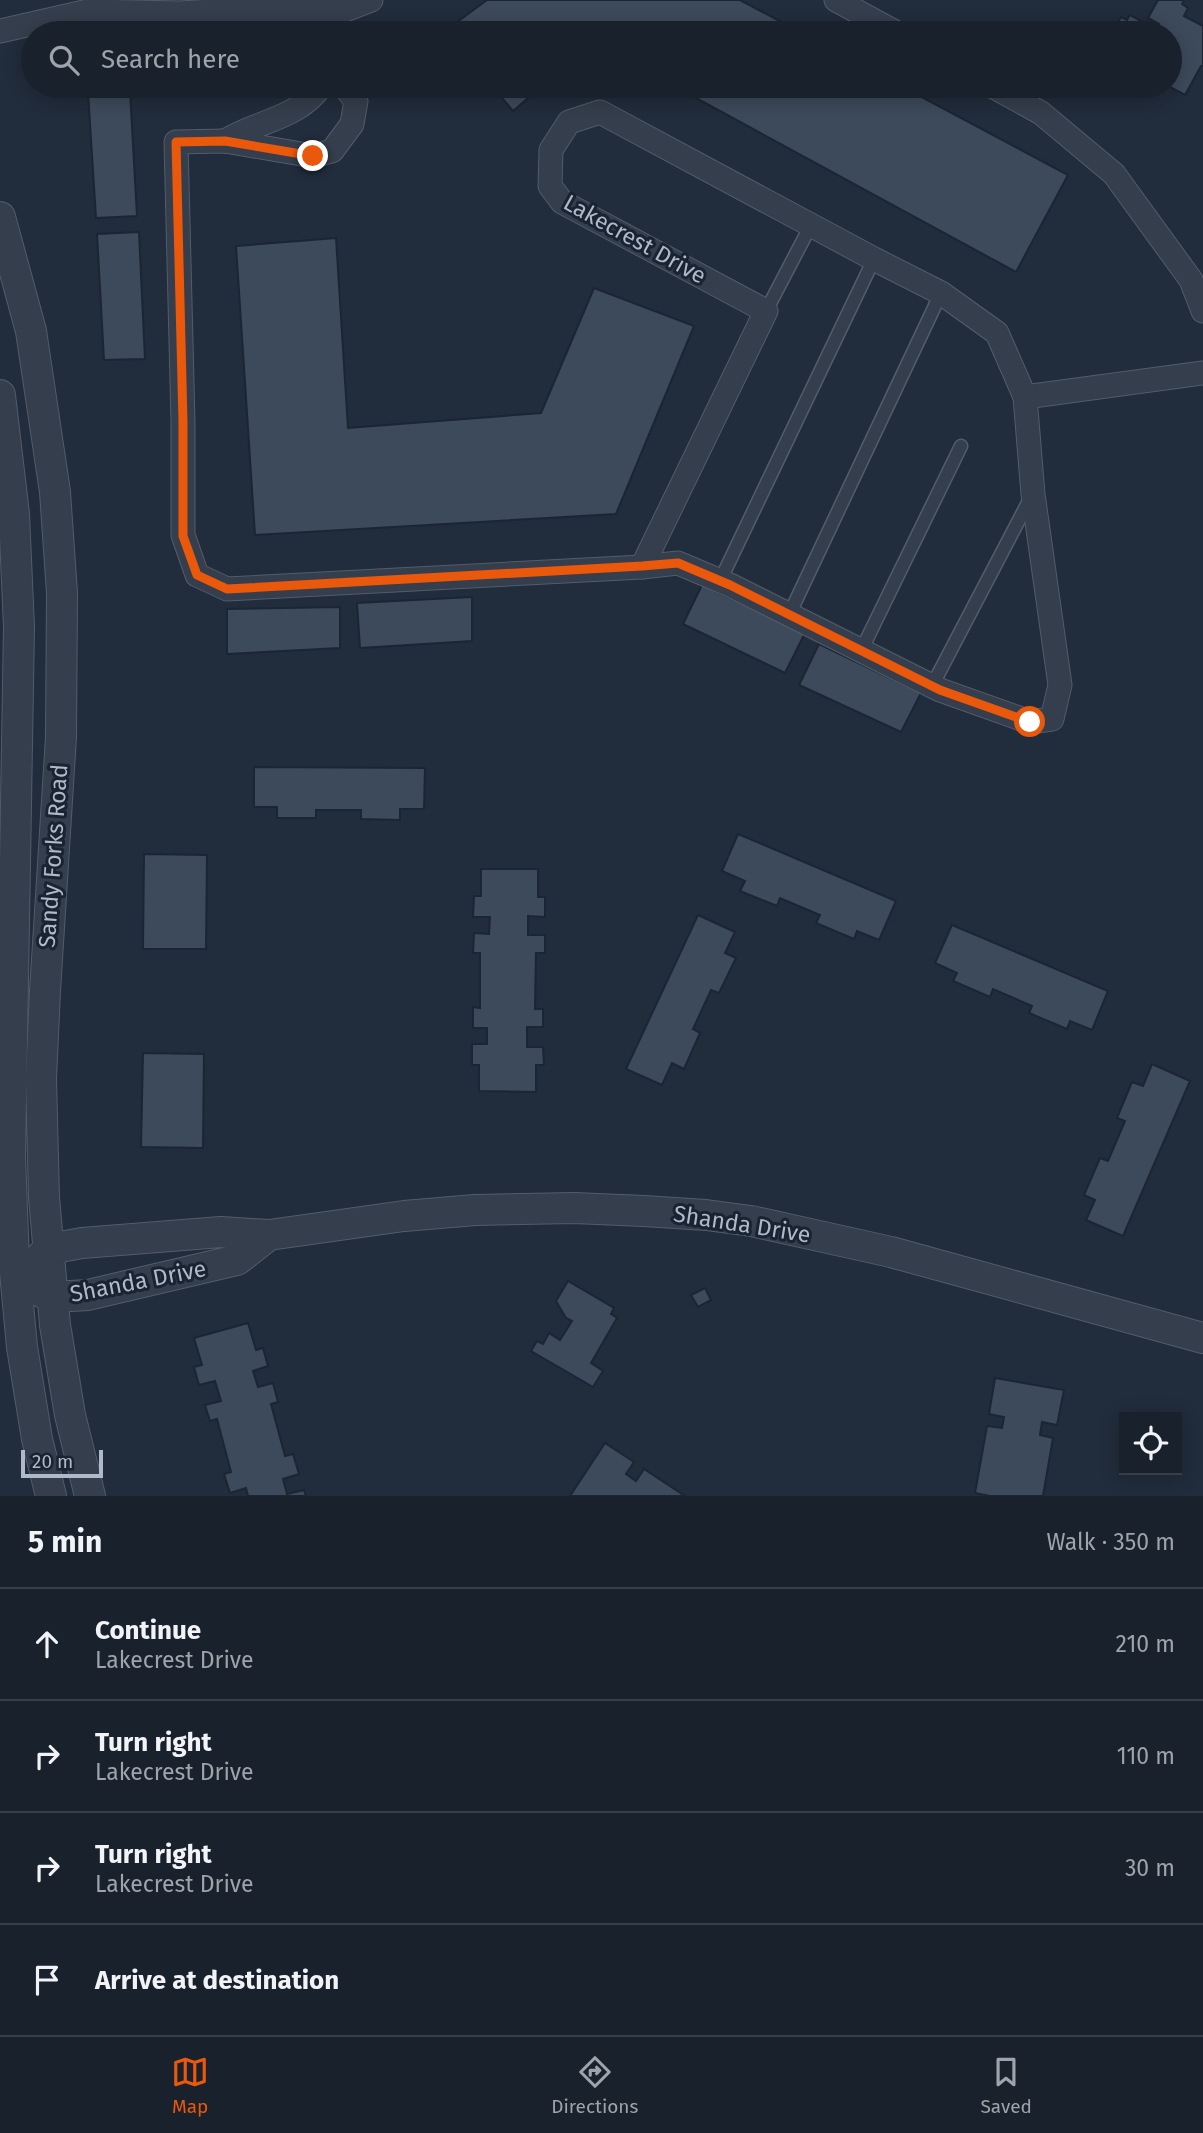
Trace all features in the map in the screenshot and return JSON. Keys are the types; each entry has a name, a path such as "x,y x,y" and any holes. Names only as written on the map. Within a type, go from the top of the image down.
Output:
{"street":[{"path":"44,21 88,11 180,13 320,5 345,9 370,0"},
{"path":"836,0 875,21"},
{"path":"0,31 21,26"},
{"name":"Lakecrest Drive","path":"225,141 240,131 278,119 310,98"},
{"name":"Lakecrest Drive","path":"354,98 356,101 352,124 332,151 313,156 225,141 176,142 183,536 197,575 227,589 678,563 720,581 932,686 1030,722 1052,719 1059,685 1033,494 1025,397 997,333 941,293 600,112 569,122 551,150 550,186 562,202 766,311"},
{"path":"1014,98 1041,113 1114,174 1191,279 1203,311"},
{"path":"276,150 278,119"},
{"name":"Sandy Forks Road","path":"0,217 31,331 55,492 62,593 61,737 41,1079 44,1197 55,1325 70,1415 90,1496"},
{"path":"642,566 766,311"},
{"path":"1025,397 1203,373"},
{"name":"Sandy Forks Road","path":"0,395 14,514 19,627 10,1157 22,1346 35,1426 51,1496"},
{"name":"Shanda Drive","path":"49,1250 82,1243 221,1232 269,1235 404,1216 475,1210 574,1208 706,1215 751,1221 891,1252 1203,1338"},
{"name":"Shanda Drive","path":"16,1281 53,1297 88,1295 237,1260 269,1235"},
{"path":"16,1281 49,1250"}],"lane":[{"path":"766,311 811,225"},
{"path":"720,581 874,259"},
{"path":"789,615 941,293"},
{"path":"861,651 961,446"},
{"path":"932,686 1033,494"}],"building":[{"path":"487,0 740,0 779,21 459,21"},
{"path":"1158,0 1184,0 1182,4 1188,8 1184,16 1203,26 1203,66 1185,95 1182,93 1182,21 1154,21 1148,18"},
{"path":"1130,15 1141,21 1119,21 1121,17 1127,20"},
{"path":"88,98 130,98 137,216 96,218"},
{"path":"502,98 528,98 513,111"},
{"path":"696,98 924,98 1068,175 1016,272"},
{"path":"139,232 145,359 104,360 97,234"},
{"path":"336,238 348,428 541,413 594,288 694,326 616,514 255,535 236,246"},
{"path":"702,585 805,633 785,673 683,624"},
{"path":"472,597 472,641 360,648 357,603"},
{"path":"340,607 340,648 227,654 227,609"},
{"path":"819,644 921,693 901,732 799,685"},
{"path":"254,767 425,768 424,809 400,809 400,820 361,819 361,810 316,810 316,818 277,818 277,807 254,807"},
{"path":"738,834 896,901 879,940 857,931 854,939 816,923 820,915 780,898 777,906 740,891 745,881 722,871"},
{"path":"144,854 207,855 206,949 143,949"},
{"path":"481,869 538,869 538,897 545,897 545,917 528,916 528,935 545,935 545,953 536,953 535,1009 543,1009 543,1027 527,1027 527,1047 543,1047 544,1065 536,1065 536,1092 479,1091 479,1065 472,1065 472,1044 487,1044 487,1028 473,1028 473,1007 480,1008 480,953 473,953 474,933 489,934 490,917 473,917 474,896 481,896"},
{"path":"698,915 735,932 725,953 736,958 719,993 711,990 693,1029 700,1033 684,1069 672,1063 662,1085 626,1069"},
{"path":"952,925 1108,991 1092,1030 1070,1021 1067,1029 1029,1013 1032,1006 993,989 990,997 953,981 957,973 935,963"},
{"path":"143,1053 204,1054 203,1148 141,1147"},
{"path":"1152,1064 1190,1081 1123,1236 1086,1220 1095,1200 1084,1195 1100,1158 1108,1161 1125,1121 1117,1118 1132,1082 1143,1086"},
{"path":"568,1281 614,1308 611,1314 617,1318 591,1363 603,1371 593,1387 531,1351 537,1341 543,1344 549,1333 560,1340 572,1321 566,1318 556,1301"},
{"path":"705,1288 711,1300 698,1307 691,1295"},
{"path":"248,1323 256,1350 263,1348 268,1366 253,1371 258,1387 273,1383 278,1402 271,1404 285,1456 293,1454 299,1474 283,1479 287,1494 304,1490 306,1496 248,1496 246,1488 230,1493 224,1474 231,1472 217,1419 210,1421 205,1405 221,1401 215,1381 199,1385 194,1367 202,1365 194,1338"},
{"path":"995,1378 1064,1390 1057,1425 1042,1422 1040,1435 1053,1438 1043,1496 990,1496 975,1493 987,1426 1002,1428 1004,1417 989,1414"},
{"path":"605,1443 634,1462 626,1474 636,1481 644,1469 685,1496 570,1496"}],"route":[{"path":"313,156 225,141 176,142 183,536 197,575 227,589 678,563 730,585 940,690 1030,722"}]}
